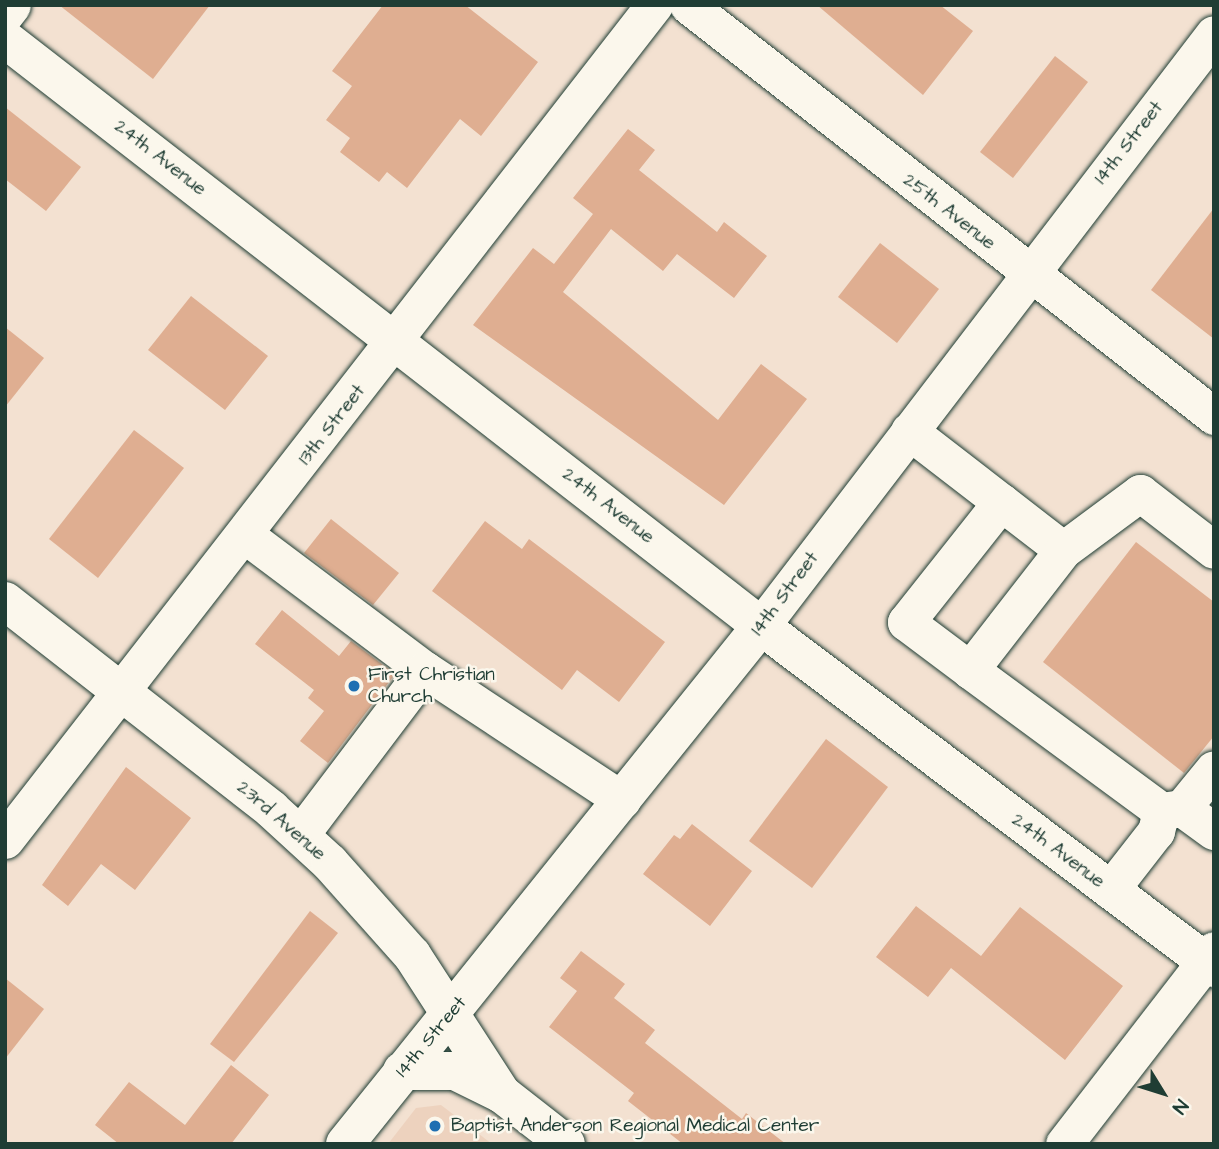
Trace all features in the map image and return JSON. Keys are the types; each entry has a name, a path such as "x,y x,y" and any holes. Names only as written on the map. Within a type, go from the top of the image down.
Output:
{"main road":[{"name":"24th Avenue","path":"5,39 761,626 1110,890 1211,960"},
{"name":"23rd Avenue","path":"5,601 300,835 367,900 451,1015 502,1094"},
{"name":"14th Street","path":"345,1144 761,626"},
{"name":"23rd Avenue","path":"402,1071 455,1071 502,1094 566,1144"}],"street":[{"path":"5,14 12,5"},
{"name":"13th Street","path":"5,840 397,342 654,5"},
{"name":"25th Avenue","path":"688,5 1028,275 1214,416"},
{"name":"14th Street","path":"761,626 1214,34"},
{"path":"909,431 1063,550"},
{"path":"970,670 1063,550 1140,493 1214,550"},
{"path":"1001,502 906,622 970,670 1171,809 1214,831"},
{"path":"245,536 425,670 622,800"},
{"path":"300,835 425,670"},
{"path":"1110,890 1171,809 1214,769"},
{"path":"1064,1144 1211,960"}],"shaded area":[{"name":"Baptist Anderson Regional Medical Center","path":"441,1105 492,1144 388,1144 416,1108"}],"building":[{"path":"59,5 210,5 153,79"},
{"path":"383,5 465,5 538,62 481,136 460,119 407,188 387,172 379,182 340,152 350,138 326,120 352,86 332,71"},
{"path":"817,5 940,5 973,31 923,95"},
{"path":"1055,56 1088,82 1013,178 980,152"},
{"path":"5,107 81,167 46,211 5,179"},
{"path":"628,129 655,150 639,170 717,232 724,222 767,256 734,298 677,254 663,271 611,229 563,292 718,420 761,364 807,399 724,505 473,325 533,248 554,264 593,214 573,198"},
{"path":"1214,208 1214,339 1151,290"},
{"path":"880,243 939,289 897,343 838,297"},
{"path":"191,296 268,356 225,410 148,350"},
{"path":"5,327 44,358 5,407"},
{"path":"134,430 184,468 98,578 49,539"},
{"path":"331,519 399,573 373,605 304,553"},
{"path":"485,521 522,549 529,539 665,642 619,702 577,670 562,690 432,591"},
{"path":"1136,542 1214,602 1214,736 1184,773 1043,662"},
{"name":"First Christian Church","path":"282,610 339,656 351,641 395,674 328,763 300,741 324,711 308,698 314,690 255,644"},
{"path":"826,739 888,787 812,888 749,841"},
{"path":"126,767 191,818 135,890 101,864 68,906 42,885"},
{"path":"692,824 752,871 710,926 643,874 674,835 680,839"},
{"path":"916,906 981,956 1020,907 1123,986 1065,1060 951,968 928,997 876,957"},
{"path":"310,911 338,933 234,1062 210,1044"},
{"path":"581,951 625,984 614,998 655,1030 645,1043 742,1119 746,1113 786,1144 683,1144 628,1101 634,1093 549,1027 577,991 560,978"},
{"path":"5,978 44,1009 5,1059"},
{"path":"231,1065 269,1095 231,1144 119,1144 95,1125 129,1082 185,1125"}],"place":[{"name":"First Christian Church","path":"354,686"},
{"name":"Baptist Anderson Regional Medical Center","path":"435,1126"}]}
